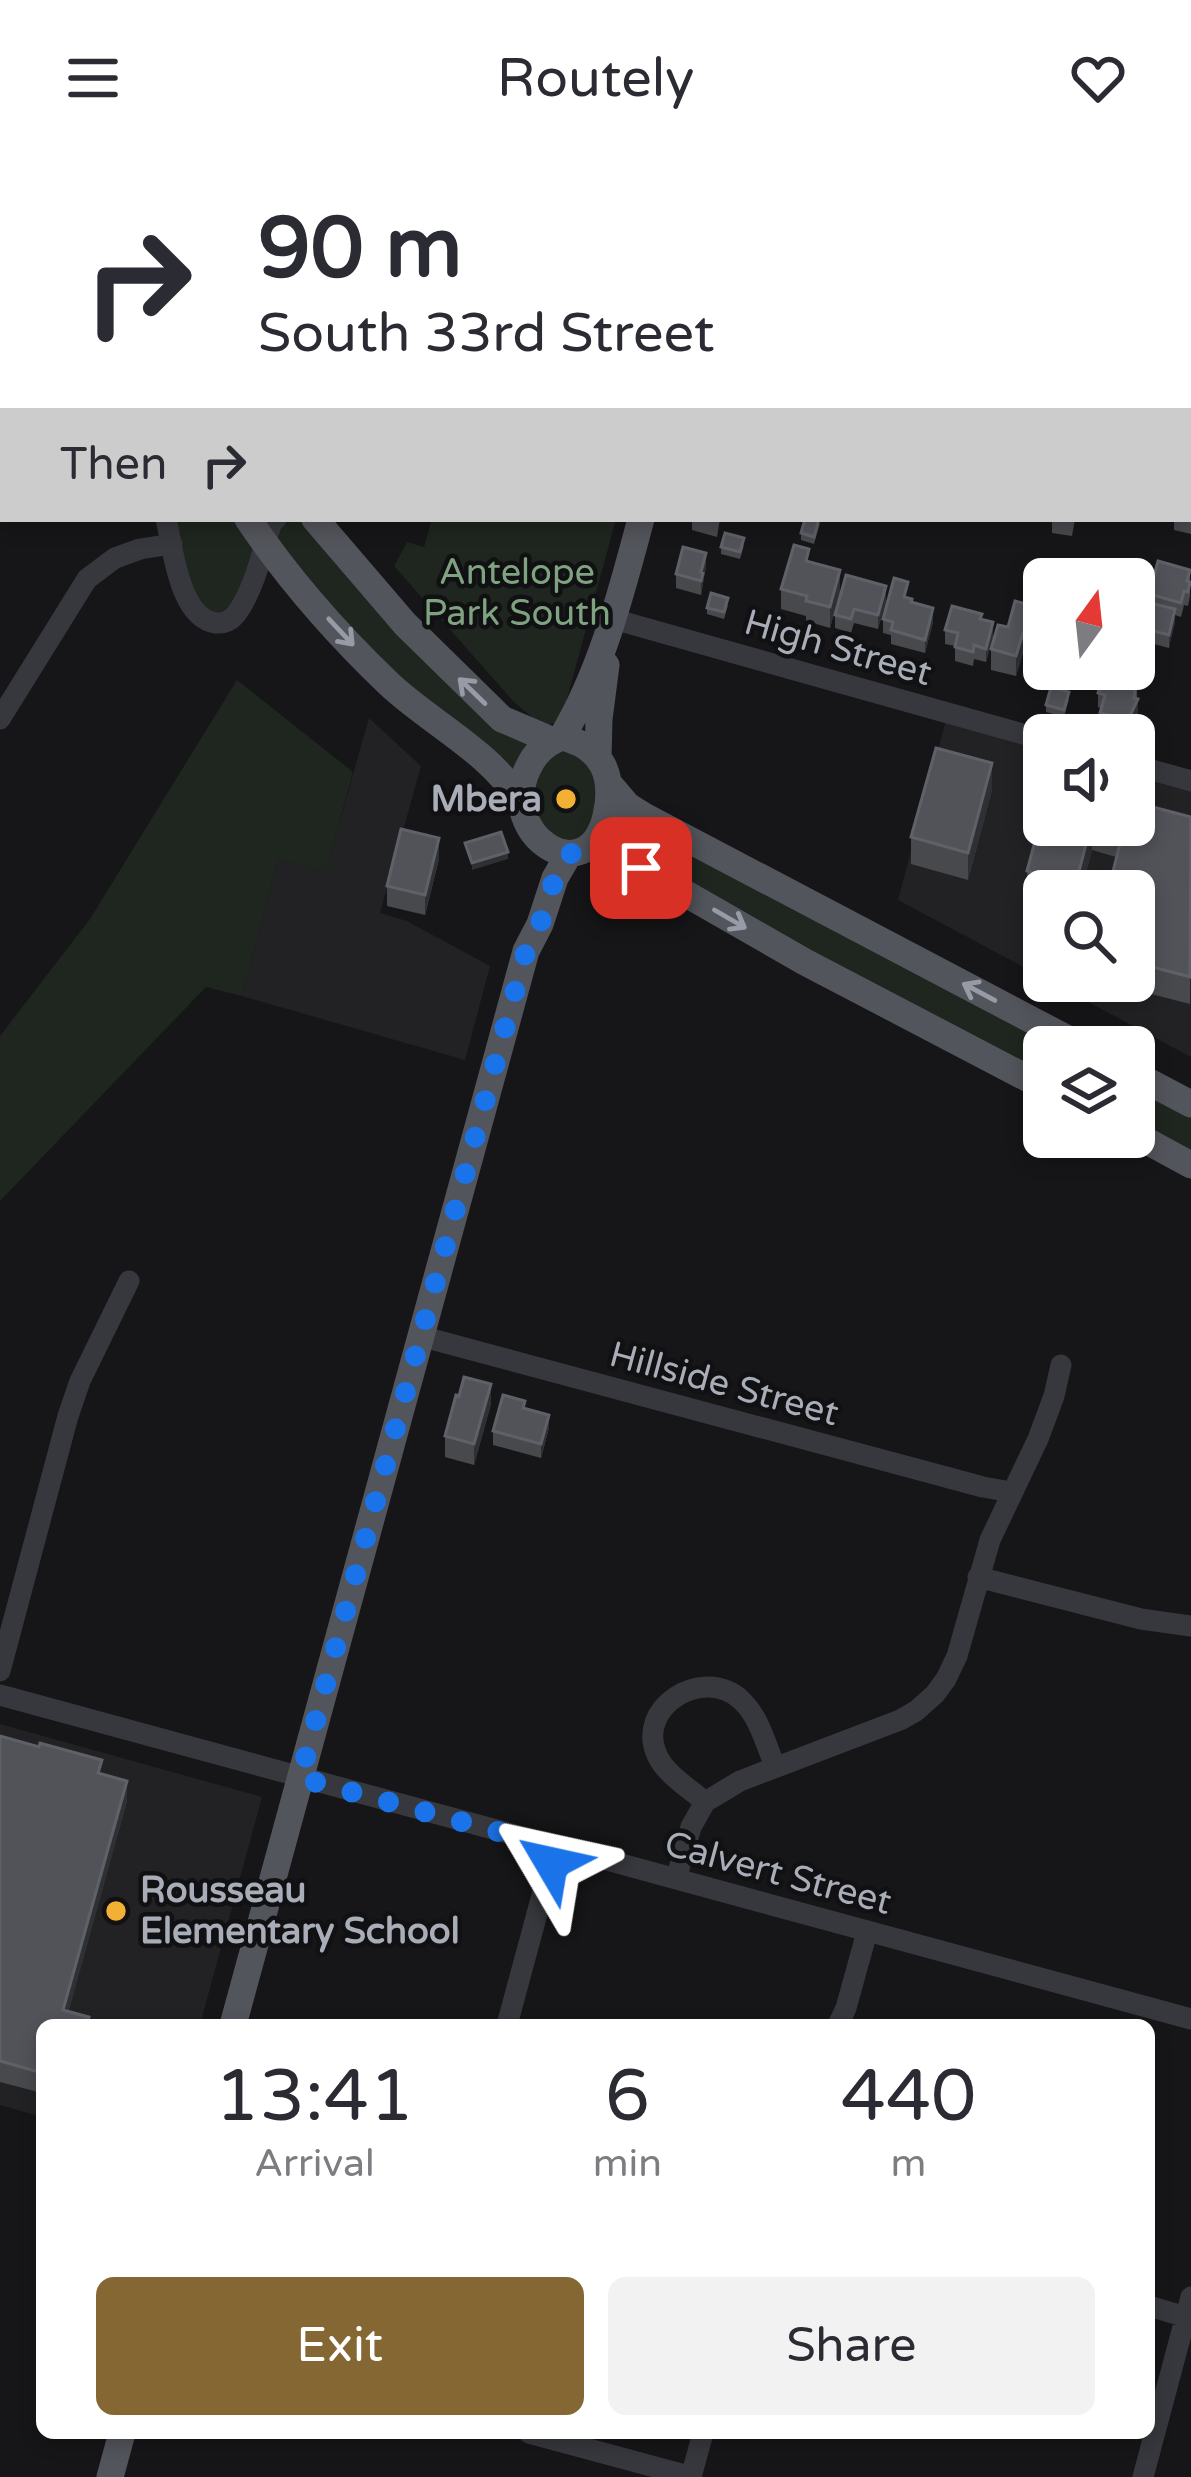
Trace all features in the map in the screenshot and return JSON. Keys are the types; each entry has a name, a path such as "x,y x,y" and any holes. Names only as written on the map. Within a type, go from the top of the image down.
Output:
{"main road":[{"path":"318,522 405,624 502,719 589,747 610,785 644,816 1043,1026"},
{"path":"598,757 598,719 614,619 640,522"},
{"path":"270,531 295,579 389,684 506,778 534,836 546,847 622,858 805,962 1023,1076"},
{"path":"520,801 526,772 533,759 557,739 581,700 614,619"},
{"path":"235,2019 526,951 555,878 600,832 610,785"},
{"path":"526,951 534,836"},
{"path":"1155,1085 1191,1104"},
{"path":"1155,1146 1191,1166"},
{"path":"110,2477 120,2439"}],"street":[{"path":"167,522 185,594 194,610 216,622 227,622 236,614 253,583 270,531"},
{"path":"0,719 87,580 115,558 172,544"},
{"name":"High Street","path":"614,619 1023,734"},
{"path":"1155,771 1191,781"},
{"path":"0,1671 68,1416 128,1281"},
{"name":"Hillside Street","path":"420,1336 1011,1492"},
{"path":"676,1880 691,1827 705,1802 775,1766 900,1720 926,1702 946,1679 957,1656 978,1576 1038,1439 1061,1365"},
{"path":"978,1576 1141,1619 1191,1626"},
{"path":"705,1802 659,1760 653,1741 659,1712 683,1691 713,1687 741,1699 753,1714 775,1766"},
{"name":"Calvert Street","path":"0,1695 1191,2019"},
{"path":"509,2019 555,1847"},
{"path":"841,2019 867,1931"},
{"path":"1155,2306 1188,2307 1155,2432"},
{"path":"551,2439 692,2477 702,2439"},
{"path":"1143,2477 1153,2439"}],"shaded area":[{"path":"948,713 1023,734 1023,846 1155,846 1155,771 1191,781 1191,1057 1155,1038 1155,1026 1133,1026 1088,1002 1155,1002 1155,870 1023,870 1023,967 898,900"},
{"path":"369,718 421,766 380,913 407,921 490,966 465,1060 242,996 278,858 326,870"},
{"name":"Rousseau Elementary School","path":"0,1724 262,1797 202,2019 36,2019 36,2115 0,2105"}],"green space":[{"path":"167,522 318,522 502,719 562,737 610,785 1045,1026 1023,1026 1023,1076 641,868 569,854 520,801 389,684 265,545 237,614 204,619"},
{"name":"Antelope Park South","path":"431,522 615,522 558,722 540,724 513,701 394,566 407,542 424,547"},
{"path":"237,680 353,772 326,871 278,859 242,996 206,987 0,1201 0,1036 90,919"},
{"path":"1155,1085 1191,1104 1191,1165 1155,1145"}],"building":[{"path":"804,522 818,522 814,537 801,533"},
{"path":"725,533 744,538 740,552 721,547"},
{"path":"794,545 809,549 806,561 840,570 830,607 781,589"},
{"path":"683,547 706,553 701,581 676,574"},
{"path":"1158,561 1190,570 1188,592 1184,591 1181,603 1155,596"},
{"path":"846,575 886,586 878,615 854,609 851,619 835,615"},
{"path":"894,578 908,582 904,597 933,608 925,640 891,630 893,622 883,619"},
{"path":"711,593 728,598 724,612 707,608"},
{"path":"1015,601 1023,603 1023,633 1016,656 991,649 998,625 1008,627"},
{"path":"1155,604 1175,609 1169,635 1155,631"},
{"path":"952,606 993,622 986,649 974,645 973,652 955,647 958,633 945,630"},
{"path":"1050,690 1069,692 1064,710 1046,705"},
{"path":"1135,690 1138,699 1131,714 1104,714 1100,713 1105,695 1098,693"},
{"path":"936,748 992,763 968,853 911,837"},
{"path":"1155,808 1191,817 1190,977 1155,968 1155,870 1113,870 1119,846 1155,846"},
{"path":"401,829 439,838 425,895 387,886"},
{"path":"501,832 508,852 472,863 465,843"},
{"path":"1034,846 1086,846 1079,870 1027,870"},
{"path":"464,1377 491,1384 474,1444 445,1436"},
{"path":"503,1395 525,1401 523,1408 549,1415 541,1444 493,1431"},
{"name":"Rousseau Elementary School","path":"0,1736 102,1760 98,1773 127,1781 63,2010 88,2019 36,2019 36,2071 0,2061"}],"place":[{"name":"Mbera","path":"566,799"},
{"name":"Rousseau Elementary School","path":"116,1911"}],"route":[{"path":"551,1863 555,1847 300,1778 526,951 568,854 590,846 641,868"}]}
